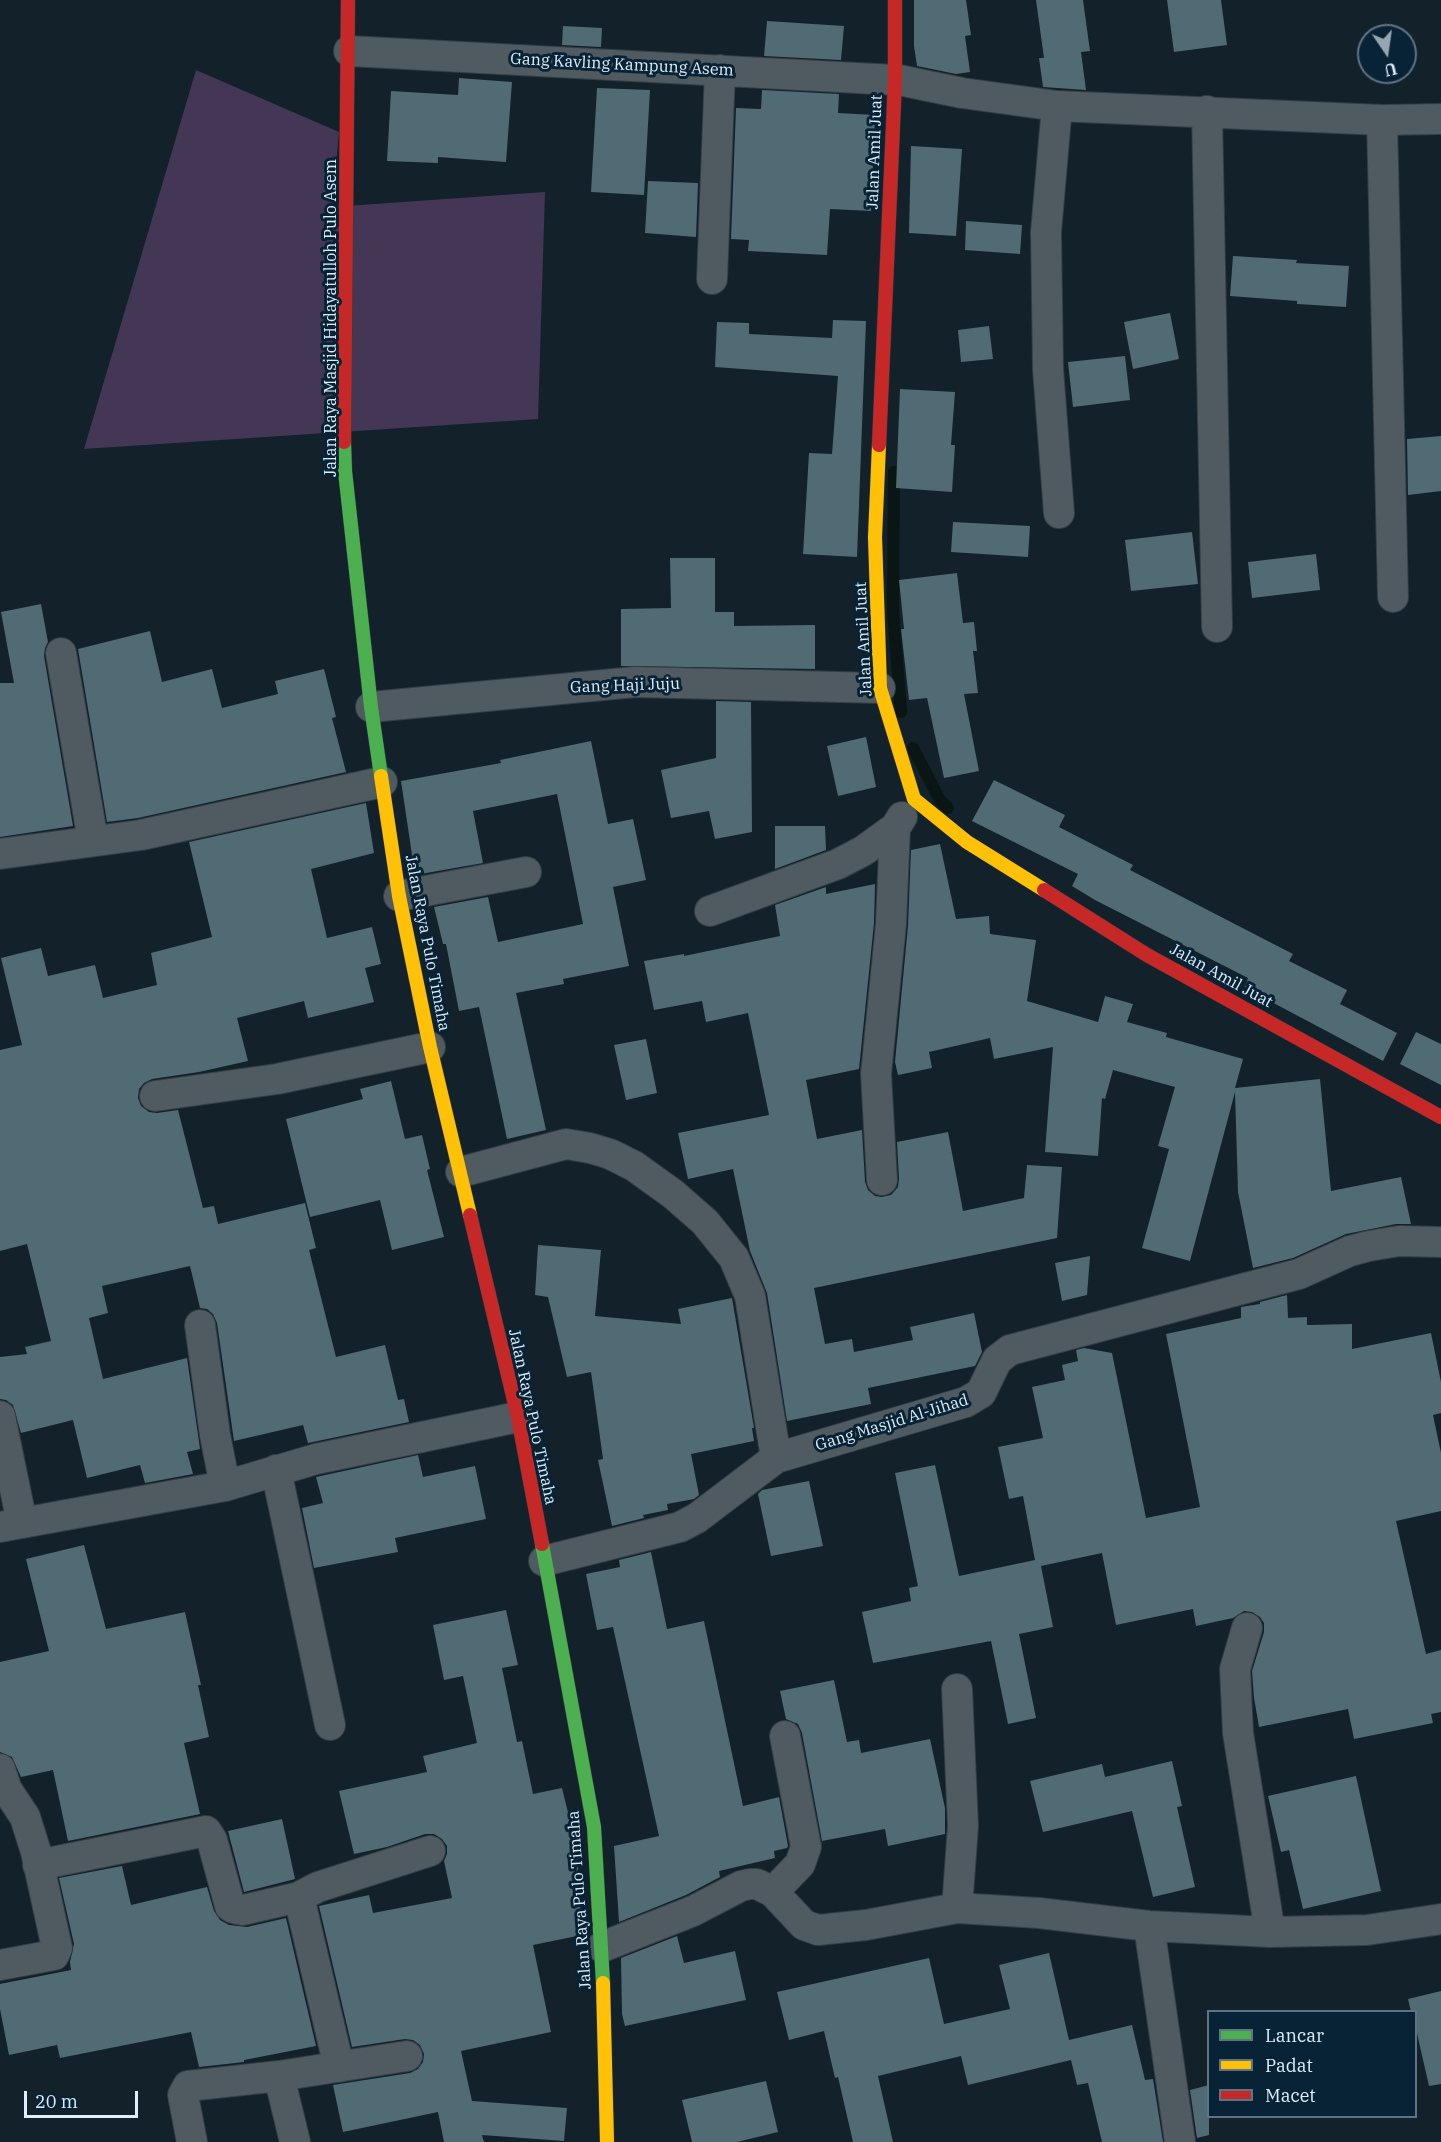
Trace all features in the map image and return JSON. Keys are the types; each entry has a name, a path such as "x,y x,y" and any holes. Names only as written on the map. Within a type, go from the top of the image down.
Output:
{"street":[{"name":"Jalan Raya Masjid Hidayatulloh Pulo Asem","path":"348,0 344,441 345,471 371,706"},
{"name":"Jalan Amil Juat","path":"895,0 900,81 875,537 880,688 914,799 967,842 1147,955 1441,1117"},
{"name":"Gang Kavling Kampung Asem","path":"349,51 900,81 962,93 1057,106 1382,120 1441,119"},
{"path":"712,279 720,70"},
{"path":"1057,106 1046,231 1048,369 1059,513"},
{"path":"1207,111 1217,627"},
{"path":"1382,120 1393,597"},
{"path":"61,652 93,841"},
{"name":"Gang Haji Juju","path":"371,706 635,682 880,688"},
{"name":"Jalan Raya Pulo Timaha","path":"371,706 399,896 430,1047 518,1417 593,1818 602,1947 608,2142"},
{"path":"0,854 141,835 382,782"},
{"path":"710,910 838,864 863,851 895,828 914,799"},
{"path":"882,1180 876,1074 891,924 895,828"},
{"path":"399,896 526,872"},
{"path":"155,1096 277,1079 430,1047"},
{"path":"461,1172 566,1144 590,1148 610,1154 634,1166 673,1194 705,1222 734,1258 750,1296 776,1458"},
{"name":"Gang Masjid Al-Jihad","path":"544,1561 680,1527 697,1518 776,1458 966,1402 981,1393 997,1360 1010,1350 1299,1274 1350,1251 1369,1246 1400,1242 1441,1242"},
{"path":"200,1325 215,1435 225,1486"},
{"path":"0,1416 11,1525 225,1486 316,1459 518,1417"},
{"path":"276,1470 330,1725"},
{"path":"1247,1628 1235,1669 1238,1733 1270,1932"},
{"path":"957,1689 963,1826 957,1908"},
{"path":"773,1892 800,1864 806,1847 785,1736"},
{"path":"0,1769 5,1788 25,1817 57,1951 54,1955 0,1965"},
{"path":"38,1865 207,1831 211,1834 230,1906 243,1910 299,1897 318,1887 430,1851"},
{"path":"602,1947 693,1911 741,1886 757,1884 773,1892 804,1925 818,1930 866,1925 957,1908 1039,1913 1149,1926 1270,1932 1367,1930 1441,1919"},
{"path":"299,1897 339,2067"},
{"path":"1149,1926 1180,2142"},
{"path":"192,2142 183,2095 188,2086 279,2076 407,2056"},
{"path":"279,2076 295,2142"}],"shaded area":[{"path":"196,70 339,132 332,207 545,192 538,419 84,449"}],"building":[{"path":"914,0 966,0 971,35 965,36 970,72 956,74 917,66 914,46"},
{"path":"1036,0 1083,0 1090,51 1081,52 1086,90 1043,87 1039,58 1044,58"},
{"path":"1167,0 1221,0 1227,45 1174,52"},
{"path":"767,21 844,26 841,60 764,56"},
{"path":"563,26 602,28 601,47 562,45"},
{"path":"459,78 512,82 506,162 438,157 438,163 387,161 391,91 458,95"},
{"path":"597,88 650,90 644,195 591,192"},
{"path":"762,90 839,94 838,113 875,115 871,211 830,209 827,255 748,251 749,240 731,239 736,108 761,109"},
{"path":"911,146 962,149 956,236 909,233"},
{"path":"648,181 698,183 696,237 645,233"},
{"path":"966,221 1022,225 1020,254 965,250"},
{"path":"1233,256 1349,266 1346,307 1230,296"},
{"path":"1170,313 1179,359 1133,369 1124,322"},
{"path":"833,320 866,321 857,557 803,554 809,453 832,454 838,376 715,367 717,322 749,323 749,334 832,338"},
{"path":"989,326 993,359 961,362 958,330"},
{"path":"1125,356 1130,400 1073,407 1068,362"},
{"path":"900,389 955,392 951,445 955,445 952,492 896,488"},
{"path":"1441,436 1441,491 1408,495 1407,439"},
{"path":"953,522 1030,526 1028,557 951,552"},
{"path":"1192,532 1198,584 1131,591 1125,540"},
{"path":"1316,554 1320,590 1252,598 1248,562"},
{"path":"670,558 715,558 715,612 734,612 734,626 815,625 815,669 621,666 621,609 671,608"},
{"path":"957,573 963,623 974,622 977,651 973,651 978,693 964,694 979,771 944,778 927,698 909,700 901,629 904,629 899,580"},
{"path":"41,604 48,642 44,656 73,826 0,837 0,683 14,683 1,612"},
{"path":"150,631 162,682 212,669 222,708 278,694 275,681 324,669 336,717 332,718 346,772 138,818 107,822 78,649"},
{"path":"716,701 751,702 752,832 715,839 709,811 671,818 661,770 716,758"},
{"path":"866,737 876,787 838,796 827,746"},
{"path":"591,741 608,824 633,819 646,880 613,887 629,966 563,979 564,984 516,993 546,1130 507,1139 479,1007 459,1011 446,944 443,944 434,907 488,897 498,942 583,924 557,794 473,811 483,863 415,875 401,781 501,763 500,760"},
{"path":"994,780 1065,815 1059,827 1133,865 1130,870 1293,954 1289,961 1347,990 1340,1004 1397,1033 1383,1061 1249,990 1245,987 1248,978 1072,886 1078,874 972,821"},
{"path":"366,803 374,853 311,869 327,938 372,927 381,964 365,968 374,1002 308,1018 304,1001 237,1018 248,1061 152,1079 139,1089 138,1098 141,1106 149,1112 178,1110 203,1208 214,1206 218,1224 305,1203 316,1248 309,1250 336,1357 385,1345 398,1400 404,1399 409,1422 308,1443 303,1425 234,1441 217,1323 213,1314 207,1309 200,1308 190,1266 102,1286 108,1313 89,1318 103,1379 187,1358 200,1449 187,1452 193,1474 145,1483 140,1465 87,1478 73,1420 21,1433 13,1405 0,1399 0,1357 27,1354 25,1347 51,1341 27,1244 0,1251 0,1050 22,1045 1,958 41,948 48,976 95,965 103,998 157,985 151,953 212,937 189,842"},
{"path":"775,826 825,826 826,850 775,869"},
{"path":"940,844 956,919 989,916 990,934 1036,940 1027,1001 1098,1022 1105,996 1133,1004 1127,1022 1167,1033 1166,1037 1243,1059 1235,1088 1320,1079 1331,1191 1401,1177 1411,1224 1396,1224 1346,1234 1293,1258 1253,1268 1238,1192 1235,1092 1190,1261 1142,1248 1169,1149 1158,1146 1175,1087 1113,1070 1105,1099 1102,1098 1098,1156 1045,1152 1053,1047 994,1059 990,1038 929,1052 932,1068 898,1075 895,1062 908,926 911,850"},
{"path":"875,884 874,923 859,1069 806,1080 817,1139 862,1130 865,1182 868,1190 875,1196 882,1197 891,1195 898,1187 897,1142 948,1132 963,1211 1024,1198 1027,1165 1062,1167 1057,1238 814,1288 825,1344 852,1339 854,1352 913,1340 910,1327 974,1313 982,1352 975,1366 868,1388 871,1404 787,1421 767,1293 750,1251 733,1169 688,1179 678,1133 769,1115 748,1013 706,1022 702,1001 654,1010 644,961 684,954 684,956 780,936 775,905 826,887 826,894"},
{"path":"1416,1032 1441,1044 1441,1085 1400,1064"},
{"path":"646,1039 657,1093 626,1100 614,1045"},
{"path":"391,1081 405,1139 422,1135 430,1169 427,1170 444,1237 392,1250 380,1200 310,1217 286,1119 363,1099 360,1089"},
{"path":"538,1245 601,1250 595,1316 681,1324 678,1309 732,1298 754,1428 752,1428 754,1441 691,1454 699,1495 694,1499 667,1504 668,1510 643,1515 644,1518 612,1526 598,1460 603,1459 591,1372 567,1377 548,1297 535,1295"},
{"path":"1090,1256 1087,1295 1062,1301 1055,1263"},
{"path":"1287,1295 1288,1318 1307,1317 1307,1325 1352,1324 1352,1349 1431,1333 1441,1382 1441,1413 1433,1415 1441,1453 1441,1511 1396,1521 1426,1654 1441,1650 1441,1712 1431,1714 1433,1723 1354,1739 1348,1709 1259,1727 1252,1671 1264,1632 1264,1623 1260,1617 1252,1612 1244,1611 1233,1618 1196,1626 1193,1609 1116,1625 1102,1553 1041,1566 1053,1627 1019,1634 1036,1718 1008,1724 991,1641 873,1663 862,1612 911,1601 909,1588 918,1586 895,1473 935,1465 959,1576 1035,1560 1023,1496 1009,1499 998,1447 1043,1438 1032,1387 1065,1380 1062,1365 1078,1361 1076,1350 1084,1348 1112,1353 1146,1518 1200,1507 1166,1334 1241,1318 1241,1307 1260,1304 1260,1302"},
{"path":"418,1455 423,1477 475,1466 486,1519 395,1538 398,1552 314,1568 302,1508 323,1503 316,1477"},
{"path":"809,1481 823,1546 771,1556 758,1494 762,1490"},
{"path":"84,1545 106,1629 185,1612 201,1685 198,1685 209,1737 184,1743 200,1814 68,1841 53,1770 21,1777 12,1757 0,1752 0,1662 49,1651 26,1559"},
{"path":"651,1552 667,1629 704,1621 743,1806 779,1797 788,1846 774,1851 775,1858 719,1871 720,1877 686,1895 619,1922 614,1846 659,1836 613,1627 597,1630 586,1574 620,1567 619,1560"},
{"path":"506,1610 518,1665 502,1668 517,1742 522,1741 533,1794 562,1788 577,1849 582,1935 533,1945 551,2032 461,2051 472,2101 567,2108 564,2141 482,2135 484,2142 444,2142 438,2112 343,2132 333,2085 410,2073 418,2069 423,2062 424,2054 420,2045 413,2040 405,2039 352,2047 319,1906 369,1895 373,1913 452,1898 444,1861 447,1846 442,1839 434,1834 425,1834 387,1847 354,1854 339,1791 427,1772 423,1756 477,1743 463,1676 444,1680 433,1625"},
{"path":"834,1680 847,1742 859,1740 861,1753 930,1739 945,1808 945,1834 888,1846 885,1829 822,1841 802,1733 798,1724 786,1719 780,1691"},
{"path":"1172,1761 1182,1806 1177,1807 1195,1887 1153,1897 1132,1811 1043,1832 1030,1781 1102,1764 1105,1777"},
{"path":"1356,1776 1381,1891 1303,1909 1289,1850 1281,1852 1268,1796"},
{"path":"282,1819 295,1879 244,1892 228,1831"},
{"path":"122,1866 131,1905 207,1887 214,1911 220,1920 229,1925 247,1927 286,1918 316,2046 244,2060 244,2062 199,2067 191,2032 60,2058 57,2045 9,2055 0,2009 0,1984 71,1970 70,1962 74,1944 59,1878"},
{"path":"677,1936 684,1963 735,1951 746,2000 625,2026 622,2014 621,1958"},
{"path":"1049,1953 1069,2040 1132,2025 1145,2080 1153,2079 1163,2142 1102,2142 1088,2083 1077,2085 1071,2060 968,2085 961,2056 878,2076 893,2142 853,2142 838,2077 835,2078 824,2031 789,2040 777,1992 929,1958 944,2024 1010,2009 999,1965"},
{"path":"1441,1991 1441,2084 1429,2086 1417,2033 1417,2010 1411,2010 1408,1999"},
{"path":"766,2081 778,2132 737,2142 692,2142 682,2100"},
{"path":"1207,2086 1209,2135 1197,2138 1190,2090"}],"waterway":[{"path":"894,472 893,611 901,712"},
{"path":"913,748 940,800 948,808"}],"traffic: fast":[{"path":"344,442 345,471 371,707 381,776"},
{"path":"542,1544 594,1827 603,1983"}],"traffic: slow":[{"path":"879,445 875,537 880,688 914,799 967,842 1044,890"},
{"path":"381,776 399,896 430,1047 470,1215"},
{"path":"603,1983 607,2142"}],"traffic: jam":[{"path":"344,442 348,0"},
{"path":"879,445 895,80 895,0"},
{"path":"1044,890 1147,955 1441,1117"},
{"path":"470,1215 518,1417 542,1544"}]}
